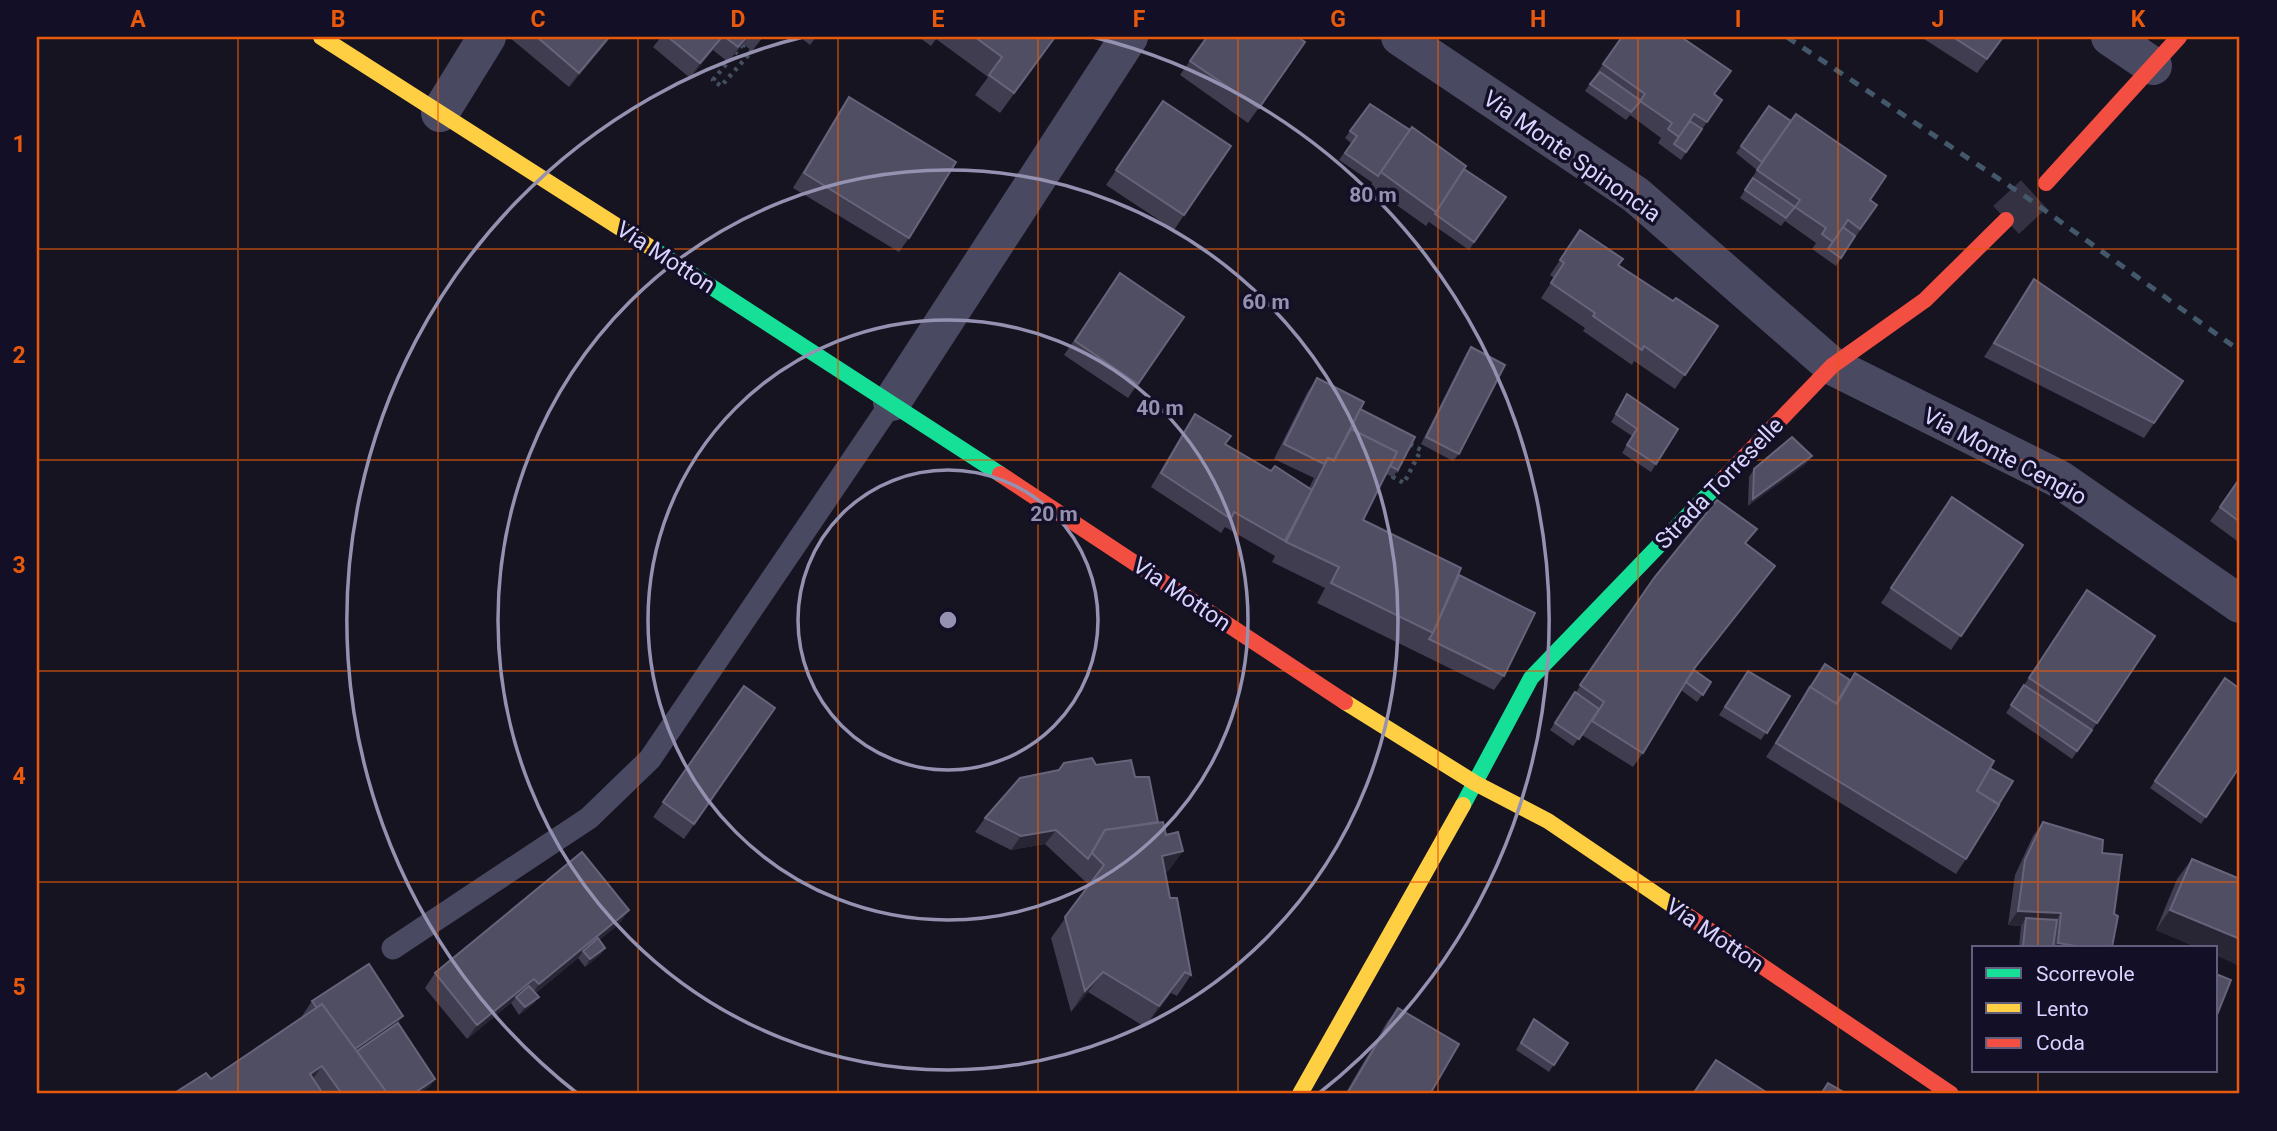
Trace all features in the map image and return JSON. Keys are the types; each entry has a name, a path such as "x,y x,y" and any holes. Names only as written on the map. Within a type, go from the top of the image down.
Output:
{"main road":[{"name":"Via Motton","path":"321,37 892,402 1309,679 1475,783 1548,821 1951,1094"},
{"path":"2046,183 2179,37"},
{"name":"Strada Torreselle","path":"1475,783 1531,678 1832,366 1925,300 2006,220"},
{"path":"1300,1094 1475,783"}],"street":[{"path":"440,113 487,37"},
{"path":"892,402 1129,37"},
{"name":"Via Monte Spinoncia","path":"1400,37 1636,195 1832,366"},
{"path":"2110,37 2153,66"},
{"name":"Via Monte Cengio","path":"1832,366 2059,479 2240,604"}],"lane":[{"path":"393,948 589,818 650,759 892,402"}],"path":[{"path":"743,44 752,51 721,86 713,80 743,44"},
{"path":"1410,444 1421,450 1404,482 1393,477 1410,444"}],"building":[{"path":"537,37 609,37 579,73"},
{"path":"668,37 722,37 700,63"},
{"path":"725,37 747,37 738,47"},
{"path":"975,37 1055,37 1014,93 989,75 1002,57"},
{"path":"1207,37 1298,37 1305,42 1259,108 1190,61"},
{"path":"1622,37 1681,37 1731,71 1714,94 1722,100 1707,122 1694,114 1679,137 1668,129 1672,123 1640,101 1645,94 1603,64"},
{"path":"1953,37 2003,37 1987,59"},
{"path":"1600,72 1641,101 1631,112 1590,84"},
{"path":"849,97 956,162 909,238 804,173"},
{"path":"1163,101 1231,146 1184,215 1116,170"},
{"path":"1370,104 1410,130 1378,176 1345,153 1357,136 1350,131"},
{"path":"1769,106 1791,121 1762,162 1741,146"},
{"path":"1796,114 1886,176 1870,200 1877,205 1860,229 1848,220 1833,242 1822,234 1826,228 1795,207 1800,200 1757,170"},
{"path":"1690,121 1702,129 1686,152 1674,144"},
{"path":"1412,127 1466,166 1436,212 1381,172"},
{"path":"1464,169 1506,197 1474,242 1435,214"},
{"path":"1753,178 1795,207 1786,218 1745,190"},
{"path":"1843,227 1855,236 1841,258 1828,249"},
{"path":"1580,230 1623,259 1618,265 1718,326 1685,375 1644,346 1642,350 1551,283 1564,263 1560,260"},
{"path":"1120,273 1184,317 1138,384 1075,341"},
{"path":"2034,279 2183,381 2154,423 1994,343"},
{"path":"1471,347 1505,365 1459,454 1426,437"},
{"path":"1317,378 1364,402 1334,460 1328,458 1324,464 1284,444"},
{"path":"1627,394 1678,429 1656,464 1627,445 1637,429 1616,414"},
{"path":"1360,409 1415,437 1398,470 1390,466 1397,452 1351,429 1349,432"},
{"path":"1195,414 1231,436 1225,444 1271,471 1275,466 1312,490 1285,541 1234,512 1231,519 1161,473"},
{"path":"1351,429 1397,452 1363,520 1461,568 1433,633 1331,583 1339,567 1286,542 1328,458 1334,461"},
{"path":"1792,437 1812,456 1753,499 1754,469"},
{"path":"2240,478 2240,522 2220,507"},
{"path":"1952,497 2023,545 1961,636 1891,588"},
{"path":"1717,500 1757,529 1745,543 1775,566 1693,670 1643,753 1592,721 1604,702 1580,685 1654,578"},
{"path":"1459,575 1535,613 1504,676 1429,639"},
{"path":"2087,590 2155,636 2097,723 2029,678"},
{"path":"1825,664 1850,680 1836,704 1810,687"},
{"path":"1694,670 1711,682 1703,695 1686,682"},
{"path":"1748,671 1790,696 1767,733 1725,707"},
{"path":"1855,673 1994,761 1977,791 1999,805 1966,859 1776,743 1810,687 1837,704"},
{"path":"2225,678 2240,689 2240,766 2206,817 2155,781"},
{"path":"2024,685 2092,730 2077,751 2011,705"},
{"path":"744,686 775,708 694,824 663,802"},
{"path":"1575,692 1599,709 1579,739 1555,723"},
{"path":"1092,758 1096,765 1131,760 1135,777 1149,777 1158,822 1105,830 1088,859 1056,830 1021,836 985,818 1020,778 1059,770 1064,763"},
{"path":"1990,768 2013,781 1999,804 1977,791"},
{"path":"1163,822 1166,835 1178,832 1183,851 1162,856 1170,898 1177,898 1191,975 1185,972 1159,1006 1103,972 1085,991 1065,917 1104,865 1092,853 1105,830"},
{"path":"2043,822 2103,840 2102,853 2122,855 2114,914 2118,916 2112,946 2058,943 2061,913 2018,911 2025,860"},
{"path":"582,852 629,910 539,984 534,979 477,1025 435,973"},
{"path":"2192,859 2240,879 2240,939 2170,910"},
{"path":"2026,918 2057,920 2053,946 2023,946"},
{"path":"598,938 605,948 590,959 583,951"},
{"path":"369,964 403,1016 355,1049 322,1004 317,1008 312,1001"},
{"path":"2218,975 2231,980 2218,1012"},
{"path":"529,986 539,997 525,1007 516,997"},
{"path":"322,1004 388,1094 342,1094 322,1066 310,1074 323,1094 173,1094 206,1073 211,1079"},
{"path":"1398,1008 1459,1044 1430,1094 1347,1094"},
{"path":"1534,1019 1568,1043 1554,1065 1521,1043"},
{"path":"398,1023 435,1079 413,1094 388,1094 357,1051"},
{"path":"1716,1060 1769,1094 1693,1094"},
{"path":"1828,1083 1847,1094 1821,1094"}],"tunnel":[{"path":"2006,220 2046,183"}],"railway":[{"path":"1787,37 2029,199 2240,351"}],"traffic: fast":[{"path":"653,249 1000,474"},
{"path":"1463,805 1531,678 1723,479"}],"traffic: slow":[{"path":"321,37 653,249"},
{"path":"1345,702 1475,783 1548,821 1688,916"},
{"path":"1300,1094 1463,805"}],"traffic: jam":[{"path":"2046,183 2179,37"},
{"path":"1723,479 1832,366 1925,300 2006,220"},
{"path":"1000,474 1345,702"},
{"path":"1688,916 1951,1094"}]}
